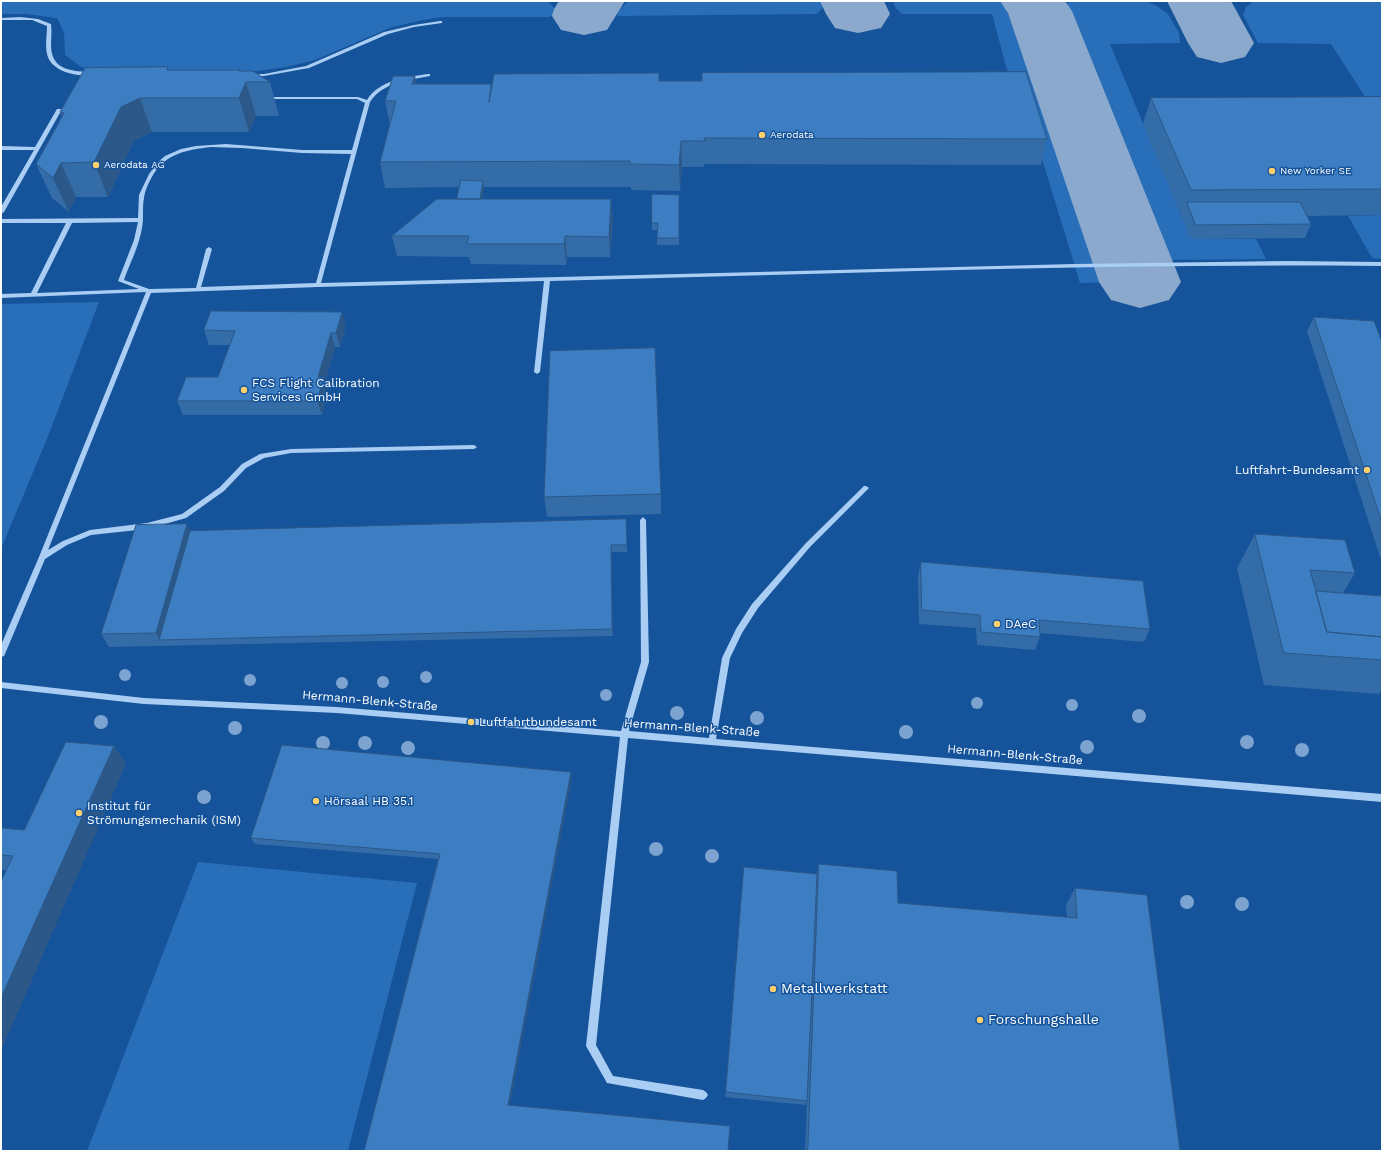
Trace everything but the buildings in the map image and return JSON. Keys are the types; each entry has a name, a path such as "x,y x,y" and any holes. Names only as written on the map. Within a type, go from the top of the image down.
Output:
{"street":[{"path":"1,19 41,20 49,25 50,57 59,67 73,73 98,75"},
{"path":"240,75 264,75 307,67 386,34 414,26 440,22"},
{"path":"318,285 370,96 394,83 428,75"},
{"path":"260,98 358,98 368,102"},
{"path":"1,212 59,110 74,110"},
{"path":"148,291 121,281 138,233 140,220 140,196 153,172 161,162 171,155 185,150 198,148 228,147 258,147 312,152 354,152"},
{"path":"1,148 37,148"},
{"path":"1,221 140,220"},
{"path":"33,295 70,221"},
{"path":"198,289 210,249"},
{"path":"1,296 318,285 1074,266 1287,263 1382,264"},
{"path":"537,372 547,279"},
{"path":"1,654 42,557 148,291"},
{"path":"42,557 65,543 90,533 147,526 184,516 222,489 244,466 262,456 290,450 474,447"},
{"path":"712,741 726,658 739,631 755,606 808,545 866,488"},
{"path":"643,520 645,662 624,735 591,1046 610,1080 703,1095"},
{"name":"Hermann-Blenk-Straße","path":"1,685 144,701 337,710 1382,798"}],"shaded area":[{"path":"1,1 546,1 551,4 558,13 549,17 442,17 423,20 392,27 315,60 286,67 258,71 104,71 81,67 65,55 64,33 57,18 26,14 1,14"},
{"path":"628,1 821,1 823,7 817,14 618,16 617,13"},
{"path":"893,1 1010,1 1016,4 1027,24 1116,282 1080,283 1023,97 1014,96 992,14 902,14 895,7"},
{"path":"1070,1 1145,1 1157,6 1168,14 1179,33 1180,43 1110,44 1191,239 1256,239 1266,259 1157,260 1064,24 1061,12"},
{"path":"1254,1 1382,1 1382,123 1331,44 1258,43 1243,15 1246,7"},
{"path":"1382,215 1382,259 1372,258 1348,216"},
{"path":"99,302 49,434 1,549 1,304"},
{"path":"198,862 417,883 348,1151 87,1151"}],"taxiway":[{"path":"584,16 586,9 593,1"},
{"path":"852,1 858,14"},
{"path":"1032,1 1040,11 1140,282"},
{"path":"1199,1 1221,43"}],"place":[{"name":"Aerodata","path":"762,135"},
{"name":"Aerodata AG","path":"96,165"},
{"name":"New Yorker SE","path":"1272,171"},
{"name":"FCS Flight Calibration Services GmbH","path":"244,390"},
{"name":"Luftfahrt-Bundesamt","path":"1367,470"},
{"name":"DAeC","path":"997,624"},
{"name":"Luftfahrtbundesamt","path":"471,722"},
{"name":"Hörsaal HB 35.1","path":"316,801"},
{"name":"Institut für Strömungsmechanik (ISM)","path":"79,813"},
{"name":"Metallwerkstatt","path":"773,989"},
{"name":"Forschungshalle","path":"980,1020"}]}
